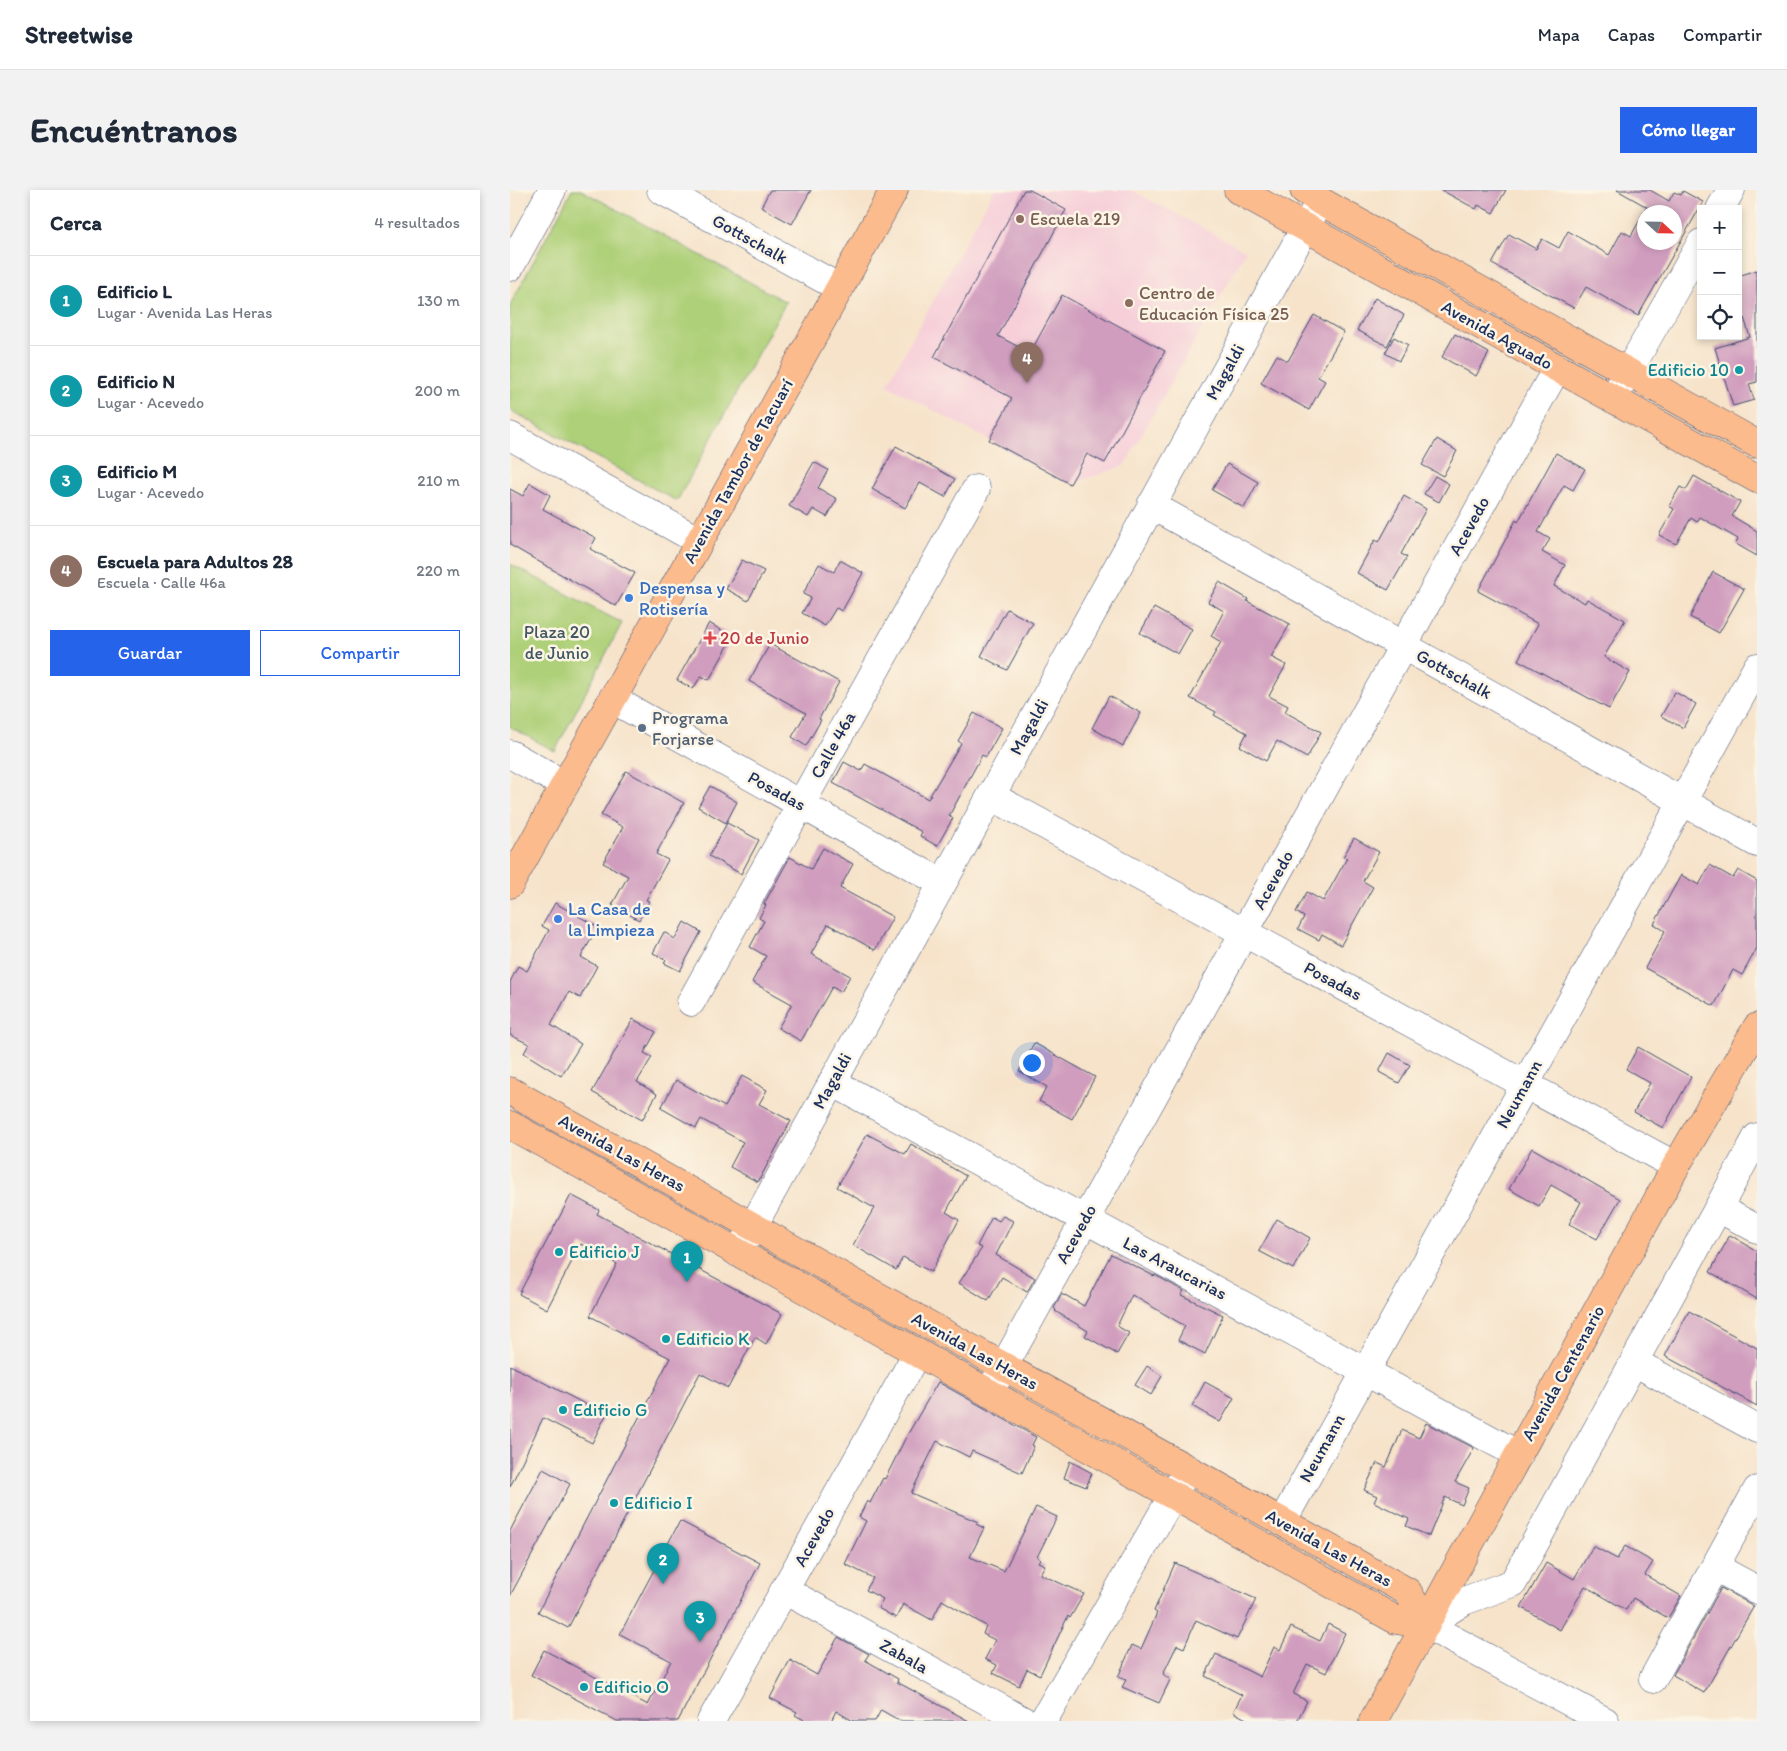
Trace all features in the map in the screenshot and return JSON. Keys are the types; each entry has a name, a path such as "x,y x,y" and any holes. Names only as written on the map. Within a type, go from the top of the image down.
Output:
{"main road":[{"name":"Avenida Tambor de Tacuarí","path":"510,884 894,190"},
{"name":"Avenida Aguado","path":"1238,190 1757,479"},
{"name":"Avenida Aguado","path":"1312,194 1757,444"},
{"name":"Avenida Centenario","path":"1373,1721 1676,1166 1757,1027"},
{"name":"Avenida Las Heras","path":"510,1091 1408,1592 1426,1625"},
{"name":"Avenida Las Heras","path":"510,1125 1396,1620 1426,1625"}],"street":[{"path":"510,267 552,190"},
{"name":"Gottschalk","path":"661,190 840,288"},
{"path":"1722,205 1731,190"},
{"name":"Magaldi","path":"738,1252 1306,228 1312,194"},
{"path":"1613,399 1697,249"},
{"name":"Acevedo","path":"989,1393 1557,368"},
{"path":"510,436 699,542"},
{"name":"Calle 46a","path":"690,1002 976,489"},
{"name":"Gottschalk","path":"1151,505 1757,843"},
{"name":"Neumann","path":"1282,1522 1757,667"},
{"name":"Posadas","path":"612,699 942,883"},
{"path":"510,754 565,785"},
{"name":"Posadas","path":"990,796 1676,1166"},
{"name":"Las Araucarias","path":"832,1082 1519,1455"},
{"path":"1426,1625 1464,1601 1513,1583 1757,1137"},
{"path":"1718,1208 1757,1229"},
{"name":"Acevedo","path":"711,1721 917,1353"},
{"path":"1634,1362 1757,1429"},
{"path":"1043,1721 1188,1469"},
{"path":"1653,1679 1757,1490"},
{"path":"1715,1567 1757,1590"},
{"name":"Zabala","path":"784,1590 1024,1721"},
{"name":"Avenida Las Heras","path":"1426,1625 1605,1721"}],"shaded area":[{"path":"994,190 1131,190 1246,251 1124,466 1070,484 887,385"}],"green space":[{"path":"572,190 581,190 786,302 677,501 510,410 510,305"},
{"name":"Plaza 20 de Junio","path":"510,564 622,623 555,751 510,727"}],"building":[{"path":"770,190 811,190 792,224 761,207"},
{"path":"1024,190 1030,190 1066,210 998,336 1030,353 1062,295 1165,351 1105,463 1087,454 1070,484 989,440 1012,398 934,357"},
{"path":"1441,190 1506,190 1493,213 1478,205 1476,209"},
{"path":"1617,190 1650,190 1669,201 1674,192 1681,195 1683,191 1703,202 1701,205 1697,205 1697,213 1682,239 1682,205 1643,205"},
{"path":"1637,225 1637,250 1676,250 1638,316 1586,287 1574,308 1492,264 1509,234 1536,249 1542,239 1559,248 1568,231 1609,255 1622,231 1631,236"},
{"name":"Edificio 10","path":"1757,270 1757,382 1749,384 1754,400 1733,406 1715,348 1750,337 1742,311 1742,275"},
{"path":"1375,298 1404,315 1387,346 1357,330"},
{"path":"1314,315 1344,332 1318,377 1325,381 1309,410 1261,383 1277,355 1288,361"},
{"path":"1455,334 1489,353 1476,376 1442,357"},
{"path":"1394,337 1408,345 1399,361 1385,353"},
{"path":"1437,439 1457,451 1443,476 1422,465"},
{"path":"896,446 955,479 945,497 920,483 905,508 872,489"},
{"path":"1556,453 1585,469 1573,490 1564,485 1538,532 1550,539 1542,552 1565,565 1554,586 1585,603 1587,599 1625,620 1604,657 1630,672 1609,709 1518,660 1538,624 1478,591 1516,520 1518,522"},
{"path":"814,462 828,470 818,488 837,499 827,517 813,509 808,517 789,506"},
{"path":"1227,464 1258,482 1244,508 1212,490"},
{"path":"1435,476 1449,484 1439,502 1424,494"},
{"path":"1694,476 1740,502 1732,516 1757,531 1757,556 1736,544 1738,539 1700,517 1697,522 1691,518 1676,544 1659,535 1674,509 1669,506 1680,487 1686,490"},
{"path":"530,483 550,495 543,509 596,538 590,549 635,573 616,606 510,545 510,489 523,496"},
{"path":"1404,496 1426,509 1401,554 1407,557 1388,590 1357,573 1375,540 1379,542"},
{"path":"742,560 764,571 748,601 726,589"},
{"path":"840,560 863,573 842,611 836,608 825,626 802,613 811,598 803,594 819,564 834,572"},
{"path":"1713,572 1744,589 1719,633 1690,617"},
{"path":"1219,582 1248,599 1247,601 1290,624 1271,657 1286,665 1269,696 1288,706 1285,712 1321,732 1307,758 1277,741 1266,761 1240,746 1247,733 1214,715 1216,712 1190,698 1221,642 1211,636 1224,611 1208,602"},
{"path":"1154,608 1192,629 1178,654 1140,633"},
{"path":"1007,609 1033,623 1007,670 981,656"},
{"path":"709,623 733,637 709,680 701,676 693,689 677,680"},
{"path":"770,644 839,682 806,746 792,737 806,713 749,681"},
{"path":"1675,692 1696,704 1683,728 1661,716"},
{"path":"1109,696 1141,713 1123,746 1092,728"},
{"path":"974,713 1002,728 986,757 982,755 949,816 953,818 937,846 920,836 922,832 833,783 844,762 861,771 865,764 928,799 961,743 958,741"},
{"path":"626,771 684,803 656,854 668,860 646,900 649,901 639,920 612,905 628,876 603,863 623,827 601,815"},
{"path":"710,786 737,802 726,823 698,807"},
{"path":"727,823 759,840 741,874 709,856"},
{"path":"1354,838 1379,852 1363,881 1373,887 1341,945 1322,934 1319,940 1298,929 1304,917 1296,912 1307,892 1323,901 1347,858 1343,857"},
{"path":"823,848 853,864 840,888 893,917 875,950 828,924 811,954 850,976 841,992 832,987 801,1041 778,1028 792,1004 752,982 766,956 750,947 764,921 759,918 766,905 764,904 790,857 811,869"},
{"path":"1710,865 1733,878 1738,870 1757,881 1757,948 1742,975 1733,970 1714,1006 1645,968 1665,931 1654,924 1681,875 1699,885"},
{"path":"555,903 598,927 581,957 597,966 580,998 569,992 551,1025 581,1044 561,1076 524,1053 529,1044 510,1035 510,982 518,966 527,971 549,930 542,926"},
{"path":"684,922 701,932 680,971 664,963 666,960 653,953 664,932 675,939"},
{"path":"633,1019 656,1032 644,1053 652,1057 637,1082 657,1094 642,1120 592,1092"},
{"path":"1034,1043 1095,1077 1072,1119 1039,1101 1047,1087 1019,1071"},
{"path":"1638,1047 1691,1077 1663,1128 1634,1112 1650,1083 1626,1069"},
{"path":"1389,1053 1410,1065 1399,1083 1379,1072"},
{"path":"742,1076 767,1090 759,1104 791,1121 758,1182 730,1167 743,1142 701,1119 696,1128 661,1108 676,1080 725,1107"},
{"path":"867,1134 905,1154 911,1144 966,1176 946,1212 959,1220 931,1272 903,1257 896,1270 853,1245 874,1208 837,1187"},
{"path":"1532,1148 1620,1199 1597,1239 1569,1224 1581,1202 1551,1185 1539,1206 1509,1189"},
{"path":"571,1195 599,1210 597,1214 782,1314 766,1344 755,1337 728,1388 700,1373 568,1628 538,1612 670,1358 590,1316 617,1264 581,1244 547,1309 519,1294"},
{"path":"1003,1216 1013,1221 996,1255 1035,1278 1027,1292 1002,1277 988,1301 959,1283 982,1248 977,1246 992,1217 999,1221"},
{"path":"1277,1219 1310,1238 1293,1269 1259,1251"},
{"path":"1730,1235 1757,1251 1757,1299 1710,1272"},
{"path":"1111,1254 1155,1275 1184,1291 1181,1295 1223,1315 1205,1354 1178,1340 1185,1326 1132,1295 1117,1326 1129,1333 1117,1354 1085,1336 1088,1331 1055,1311 1054,1308 1062,1294 1084,1306"},
{"path":"1689,1311 1757,1348 1757,1406 1665,1356"},
{"name":"Edificio G","path":"510,1365 606,1415 592,1443 543,1418 510,1487"},
{"path":"1147,1366 1162,1376 1151,1395 1135,1385"},
{"path":"938,1382 1036,1437 1032,1445 1034,1446 1022,1473 972,1451 969,1457 937,1441 911,1493 978,1522 976,1524 984,1528 970,1557 1004,1571 1036,1507 1057,1517 1037,1557 1040,1559 1038,1562 1045,1565 1040,1574 1084,1594 1070,1618 1068,1616 1040,1675 1027,1669 1019,1686 993,1673 997,1665 985,1659 995,1640 983,1634 986,1626 942,1600 932,1620 903,1604 896,1618 878,1608 883,1599 866,1590 873,1578 845,1564 866,1521 859,1517 867,1501 870,1503 883,1478 885,1479 905,1439"},
{"path":"1205,1382 1234,1398 1220,1422 1192,1406"},
{"path":"1426,1423 1474,1448 1455,1482 1469,1488 1462,1505 1445,1497 1429,1536 1406,1526 1409,1519 1374,1502 1377,1496 1364,1490 1377,1463 1386,1467 1402,1430 1419,1438"},
{"path":"1070,1461 1092,1473 1086,1487 1064,1478"},
{"path":"543,1469 570,1484 510,1596 510,1531"},
{"path":"680,1521 760,1563 678,1721 617,1721 531,1675 544,1650 648,1705 671,1661 620,1634"},
{"path":"1593,1546 1617,1559 1625,1546 1653,1562 1645,1575 1681,1596 1668,1618 1633,1598 1626,1610 1585,1586 1560,1630 1521,1607 1546,1563 1574,1579"},
{"path":"1175,1563 1256,1599 1237,1639 1196,1620 1184,1648 1177,1645 1163,1674 1170,1680 1159,1703 1122,1687 1126,1680 1118,1677 1132,1645 1141,1649 1157,1613 1154,1611"},
{"path":"1721,1588 1754,1606 1704,1693 1673,1675"},
{"path":"1328,1624 1345,1633 1326,1673 1307,1664 1293,1694 1307,1701 1297,1721 1250,1721 1233,1712 1242,1695 1205,1676 1216,1654 1260,1677 1274,1647 1280,1650 1291,1627 1320,1641"},
{"path":"838,1637 869,1654 865,1660 898,1679 897,1682 969,1721 900,1721 881,1710 875,1721 853,1721 836,1711 831,1721 806,1721 795,1715 797,1712 770,1698 790,1660 817,1675"}],"place":[{"name":"Escuela 219","path":"1020,219"},
{"name":"Centro de Educación Física 25","path":"1129,303"},
{"name":"Edificio 10","path":"1739,370"},
{"name":"Escuela para Adultos 28","path":"1027,383"},
{"name":"Despensa y Rotisería","path":"629,598"},
{"name":"20 de Junio","path":"710,638"},
{"name":"Programa Forjarse","path":"642,728"},
{"name":"La Casa de la Limpieza","path":"558,919"},
{"name":"Edificio J","path":"559,1252"},
{"name":"Edificio L","path":"687,1282"},
{"name":"Edificio K","path":"666,1339"},
{"name":"Edificio G","path":"563,1410"},
{"name":"Edificio I","path":"614,1503"},
{"name":"Edificio N","path":"663,1584"},
{"name":"Edificio M","path":"700,1642"},
{"name":"Edificio O","path":"584,1687"}]}
